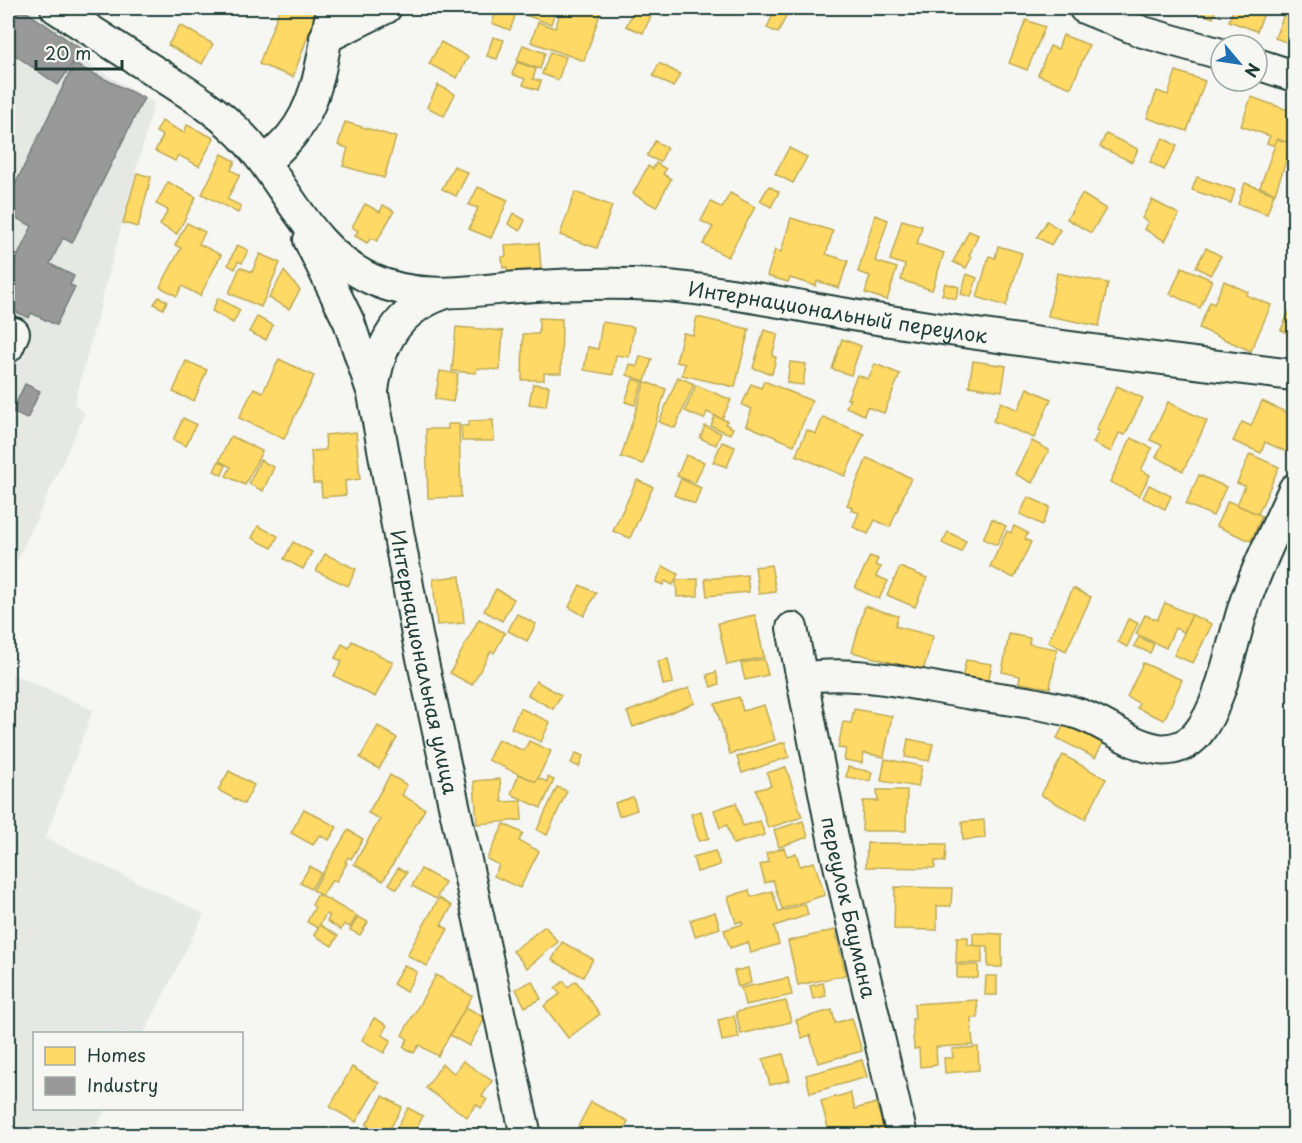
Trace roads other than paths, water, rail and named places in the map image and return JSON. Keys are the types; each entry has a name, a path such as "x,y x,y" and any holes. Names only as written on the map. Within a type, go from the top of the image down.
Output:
{"street":[{"name":"Интернациональная улица","path":"56,8 205,105 235,129 265,163 289,201 332,285 348,322 373,394 417,634 526,1136"},
{"path":"265,163 292,135 305,114 315,89 332,8"},
{"path":"325,38 386,8"},
{"path":"1084,8 1143,32 1209,51"},
{"path":"1269,68 1294,76"},
{"name":"Интернациональная улица","path":"289,201 323,244 352,269 382,284"},
{"name":"Интернациональный переулок","path":"382,284 410,291 443,294 555,285 654,285 777,301 887,321 1294,375"},
{"path":"373,394 375,372 380,356 402,317 425,300 443,294"},
{"path":"802,678 824,675 858,675 1050,707 1083,716 1147,746 1170,749 1180,747 1191,741 1207,721 1246,598 1294,489"},
{"name":"переулок Баумана","path":"792,628 835,848 902,1136"}]}
